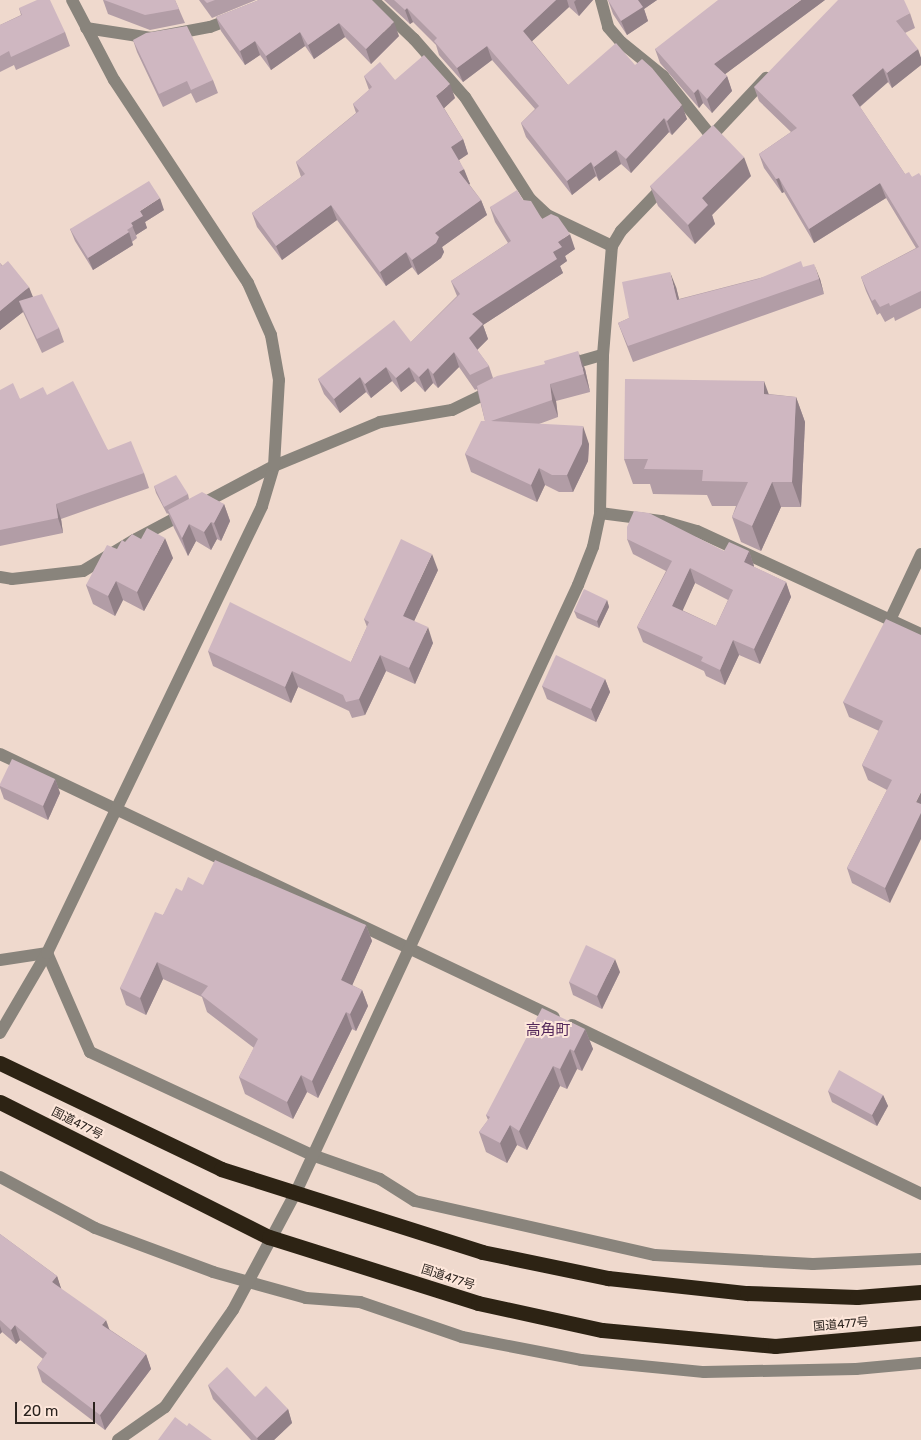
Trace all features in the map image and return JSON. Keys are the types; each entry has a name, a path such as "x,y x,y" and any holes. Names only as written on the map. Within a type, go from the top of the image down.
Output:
{"highway":[{"name":"国道477号","path":"0,1063 221,1169 482,1252 608,1278 747,1293 857,1297 921,1292"},
{"name":"国道477号","path":"0,1102 269,1237 478,1303 602,1330 775,1346 921,1333"}],"street":[{"path":"0,1033 47,953 262,506 274,466 279,380 271,335 248,283 114,80 72,0"},
{"path":"373,0 414,39 465,96 530,199 547,215 612,246"},
{"path":"601,0 608,27 621,42 663,76 711,136"},
{"path":"86,28 151,38 210,27 247,13"},
{"path":"698,150 775,69"},
{"path":"118,1440 164,1408 233,1310 269,1237 296,1192 578,585 593,547 600,513 603,355 612,246 621,231 672,177"},
{"path":"557,368 603,355"},
{"path":"0,577 12,579 83,571 134,540 274,466 380,422 452,410 503,385"},
{"path":"600,513 662,521 697,531 921,634"},
{"path":"890,620 921,554"},
{"path":"0,754 409,947 921,1194"},
{"path":"0,960 47,953"},
{"path":"47,953 90,1052 312,1155 380,1179 415,1201 655,1255 813,1264 921,1259"},
{"path":"0,1177 95,1228 213,1272 306,1298 360,1302 462,1337 581,1360 704,1372 856,1369 921,1363"}],"building":[{"path":"37,0 50,0 65,32 11,57 9,51 0,56 0,25 22,15 19,8"},
{"path":"104,0 175,0 179,9 145,15"},
{"path":"204,0 215,0 207,3"},
{"path":"259,0 372,0 394,22 366,49 339,23 308,45 300,32 266,56 255,41 240,51 216,17"},
{"path":"394,0 556,0 523,31 568,85 616,43 635,65 642,59 652,68 682,105 667,121 664,118 626,159 616,150 594,167 591,162 567,181 521,123 539,106 487,46 457,68 434,41 437,38 407,8 405,10"},
{"path":"608,0 638,0 643,7 621,21"},
{"path":"718,0 801,0 714,64 727,76 707,99 698,89 694,93 655,49"},
{"path":"838,0 904,0 910,13 896,21 918,49 887,73 883,68 852,95 905,174 909,172 912,177 919,173 921,176 921,291 890,306 889,303 880,307 875,299 872,301 861,277 919,247 880,183 809,229 779,178 776,179 759,154 797,128 754,87"},
{"path":"187,26 213,80 191,90 187,81 159,94 133,40 146,33"},
{"path":"424,55 450,84 436,96 463,139 451,147 464,169 459,172 481,200 435,233 439,237 436,243 412,260 406,252 380,272 331,205 276,246 252,213 305,174 296,162 359,111 353,104 372,87 364,76 380,62 395,80"},
{"path":"713,125 744,157 702,198 708,205 688,225 650,186"},
{"path":"149,181 160,198 140,211 143,216 131,223 133,226 127,230 129,232 88,258 70,229"},
{"path":"517,190 523,200 531,201 542,219 551,214 558,217 570,234 558,242 562,247 553,252 557,259 472,314 483,324 469,338 489,366 470,375 454,352 433,374 428,368 419,377 409,367 396,378 386,367 365,384 360,377 334,399 318,379 394,320 411,342 460,294 451,281 511,241 490,207"},
{"path":"8,261 29,287 0,311 0,263 2,266"},
{"path":"801,261 803,267 814,264 819,279 628,346 618,323 629,318 622,282 670,272 677,300 758,279"},
{"path":"42,294 59,328 37,339 19,301"},
{"path":"578,351 584,374 550,384 552,400 491,421 583,426 582,444 567,475 552,475 539,468 531,485 465,454 481,421 485,421 477,386 497,376 545,364 544,361"},
{"path":"625,379 764,381 764,394 796,397 792,482 772,482 752,526 732,517 748,482 702,481 703,470 644,469 648,459 624,459"},
{"path":"73,381 108,450 131,441 144,473 56,504 58,518 0,530 0,390 13,383 20,399 43,387 47,395"},
{"path":"176,475 188,494 164,507 154,486"},
{"path":"202,492 224,504 214,523 211,522 204,532 189,524 182,538 168,510"},
{"path":"634,511 649,513 724,551 729,542 749,551 744,562 786,582 754,649 733,640 720,670 701,661 703,657 637,627 672,561 627,539 627,527","holes":["690,568 733,590 716,626 672,606"]},
{"path":"147,528 165,538 137,592 116,581 108,596 86,585 107,545 117,549 122,540 125,542 132,534 141,539"},
{"path":"401,539 432,554 403,616 428,627 409,668 380,655 359,699 346,702 343,695 292,671 285,687 208,651 230,602 351,662 369,622 364,619"},
{"path":"584,589 607,600 597,621 574,611"},
{"path":"886,619 921,635 921,792 916,802 921,804 921,813 885,888 847,868 892,780 862,765 883,721 843,702"},
{"path":"556,655 605,679 591,709 542,686"},
{"path":"12,759 55,779 43,806 0,786"},
{"path":"215,860 366,925 341,980 362,990 350,1014 346,1012 312,1081 301,1075 287,1102 239,1077 258,1039 201,995 208,986 157,962 140,998 120,988 155,912 163,915 176,888 182,891 188,877 203,885"},
{"path":"586,945 615,959 597,996 569,982"},
{"path":"542,1008 585,1029 574,1051 570,1049 560,1069 553,1066 519,1131 510,1125 500,1143 479,1132 490,1117 486,1115"},
{"path":"839,1070 883,1095 872,1115 828,1091"},
{"path":"0,1234 57,1276 52,1282 106,1320 102,1325 146,1354 100,1415 37,1367 47,1353 15,1325 11,1330 0,1320"},
{"path":"227,1367 255,1397 266,1386 288,1409 257,1438 208,1385"},
{"path":"175,1417 187,1426 189,1423 212,1440 158,1440"}],"district":[{"name":"高角町","path":"548,1031"}]}
